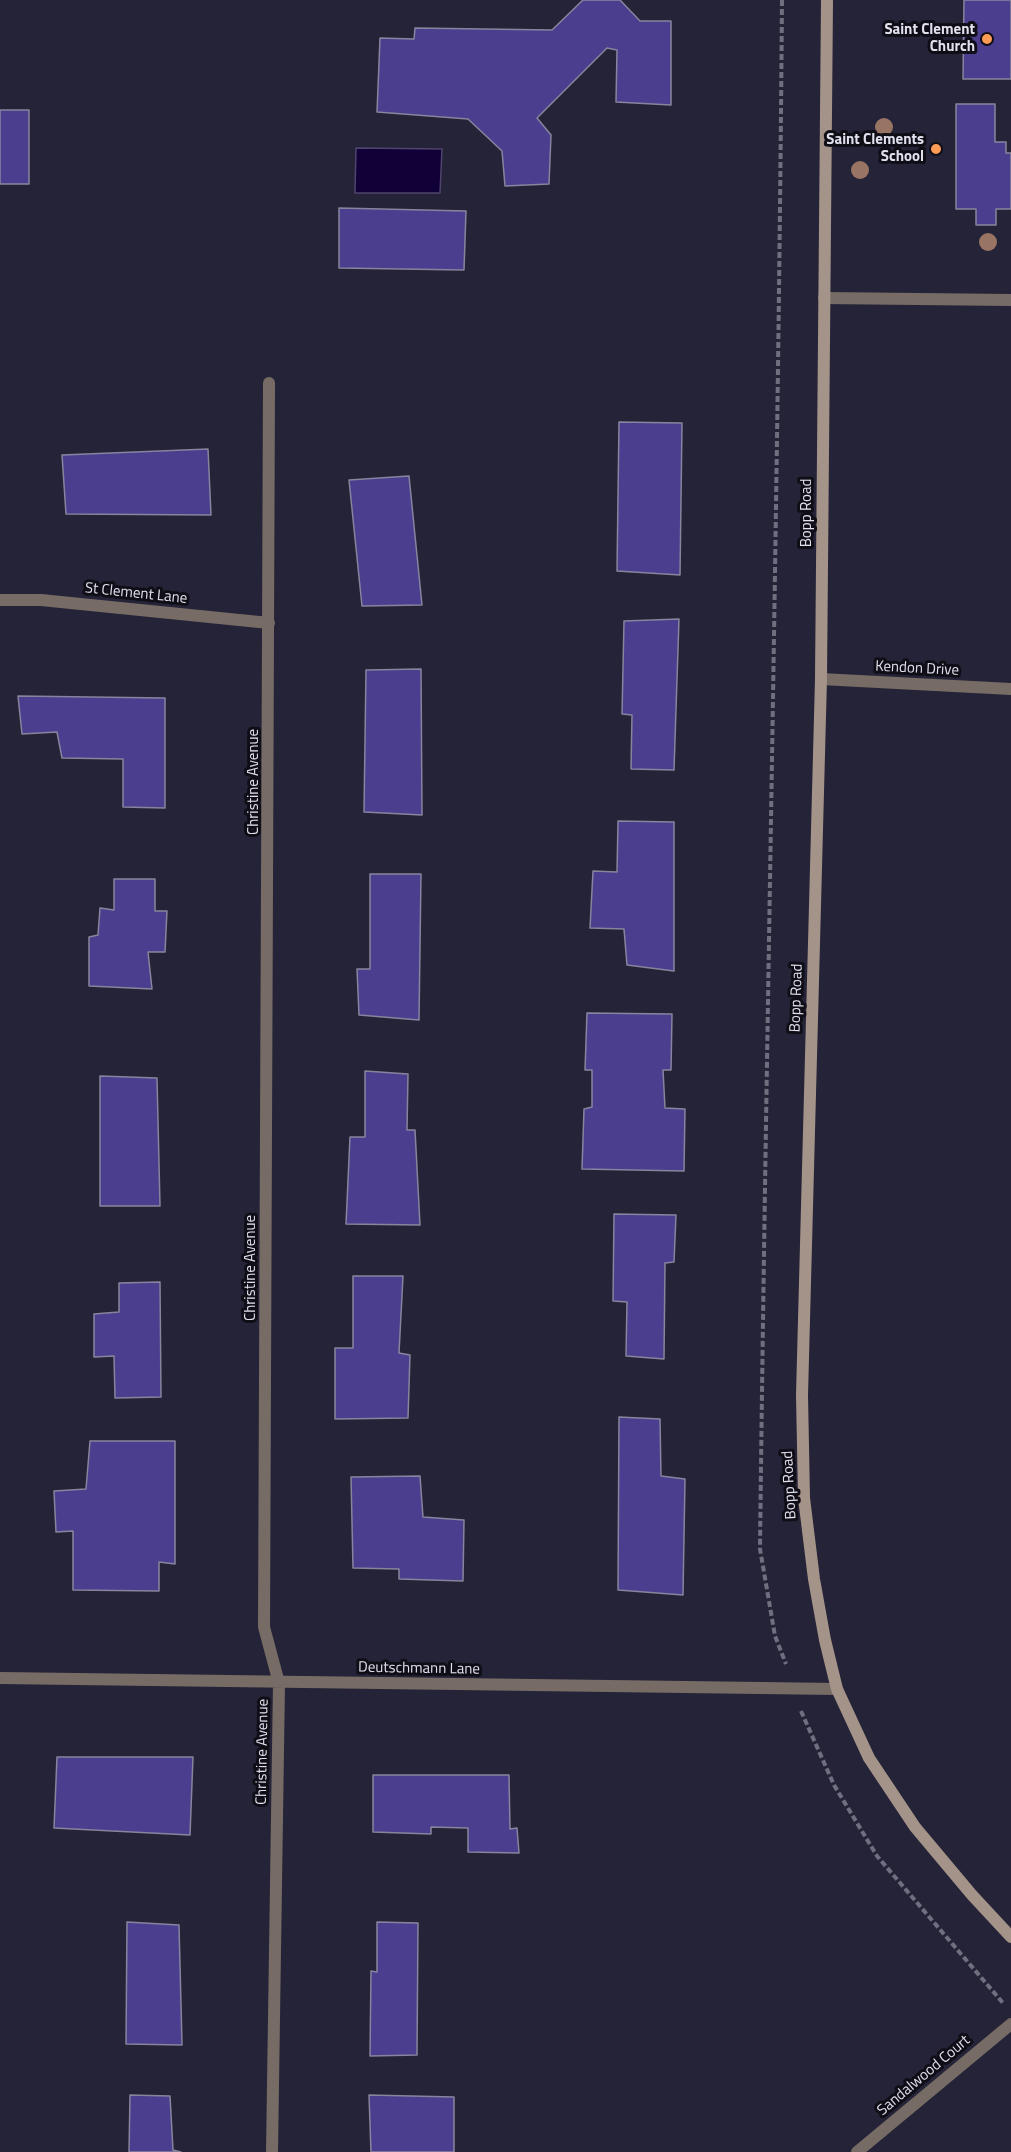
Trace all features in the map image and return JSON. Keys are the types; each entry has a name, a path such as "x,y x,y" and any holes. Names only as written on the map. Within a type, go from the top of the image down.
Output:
{"street":[{"name":"Bopp Road","path":"827,0 821,679 802,1407 805,1510 818,1599 837,1689 869,1758 915,1827 972,1896 1011,1937"},
{"path":"824,298 1011,300"},
{"name":"Christine Avenue","path":"269,383 264,1627 279,1683 272,2152"},
{"name":"St Clement Lane","path":"0,600 41,600 269,623"},
{"name":"Kendon Drive","path":"821,679 1011,689"},
{"name":"Deutschmann Lane","path":"0,1678 837,1689"},
{"name":"Sandalwood Court","path":"857,2152 1011,2024"}],"shaded area":[{"path":"356,148 442,149 440,193 355,193"}],"building":[{"path":"583,0 620,0 640,21 671,21 671,105 616,102 617,50 607,48 537,118 551,135 549,184 505,186 502,151 468,119 377,112 380,38 414,39 415,28 552,30"},
{"name":"Saint Clement Church","path":"964,0 1011,0 1011,79 963,79"},
{"path":"956,104 995,104 995,142 1006,142 1006,153 1011,153 1011,209 996,209 996,225 976,225 976,209 956,209"},
{"path":"0,110 29,110 29,184 0,184"},
{"path":"339,208 466,211 464,270 339,268"},
{"path":"619,422 682,423 680,575 617,571"},
{"path":"208,449 211,515 66,514 62,455"},
{"path":"409,476 422,605 362,606 349,480"},
{"path":"679,619 674,770 631,769 632,715 622,714 624,621"},
{"path":"421,669 422,815 364,812 366,670"},
{"path":"18,696 165,698 165,808 123,807 123,759 62,758 57,732 22,734"},
{"path":"618,821 674,822 674,971 627,965 624,929 590,928 593,871 617,872"},
{"path":"370,874 421,874 419,1020 359,1015 357,969 370,969"},
{"path":"114,879 155,879 155,911 167,911 165,952 148,952 152,989 89,986 89,937 98,935 100,908 114,910"},
{"path":"587,1013 672,1014 671,1070 663,1070 665,1108 685,1109 684,1171 582,1169 584,1109 592,1107 592,1070 585,1070"},
{"path":"365,1071 408,1074 407,1130 415,1130 420,1225 346,1224 350,1137 365,1137"},
{"path":"100,1076 157,1078 160,1206 100,1206"},
{"path":"614,1214 676,1215 674,1262 665,1263 664,1359 626,1356 627,1302 613,1301"},
{"path":"353,1276 403,1276 399,1353 410,1355 408,1418 335,1419 335,1348 353,1348"},
{"path":"160,1282 161,1397 115,1398 114,1356 94,1357 94,1314 119,1312 119,1283"},
{"path":"619,1417 660,1419 661,1476 685,1479 683,1595 618,1590"},
{"path":"90,1441 175,1441 175,1564 159,1562 159,1591 73,1590 73,1531 56,1532 54,1491 86,1489"},
{"path":"420,1476 423,1517 464,1520 463,1581 399,1579 399,1569 353,1568 351,1477"},
{"path":"57,1757 193,1757 190,1835 54,1828"},
{"path":"373,1775 509,1775 510,1829 517,1828 519,1853 468,1852 468,1828 431,1827 431,1834 373,1832"},
{"path":"127,1922 179,1925 182,2045 126,2044"},
{"path":"377,1922 418,1923 417,2055 370,2056 371,1971 377,1972"},
{"path":"130,2095 170,2096 173,2150 181,2152 129,2152"},
{"path":"369,2095 454,2097 454,2152 371,2152"}],"place":[{"name":"Saint Clement Church","path":"987,39"},
{"name":"Saint Clements School","path":"936,149"}]}
